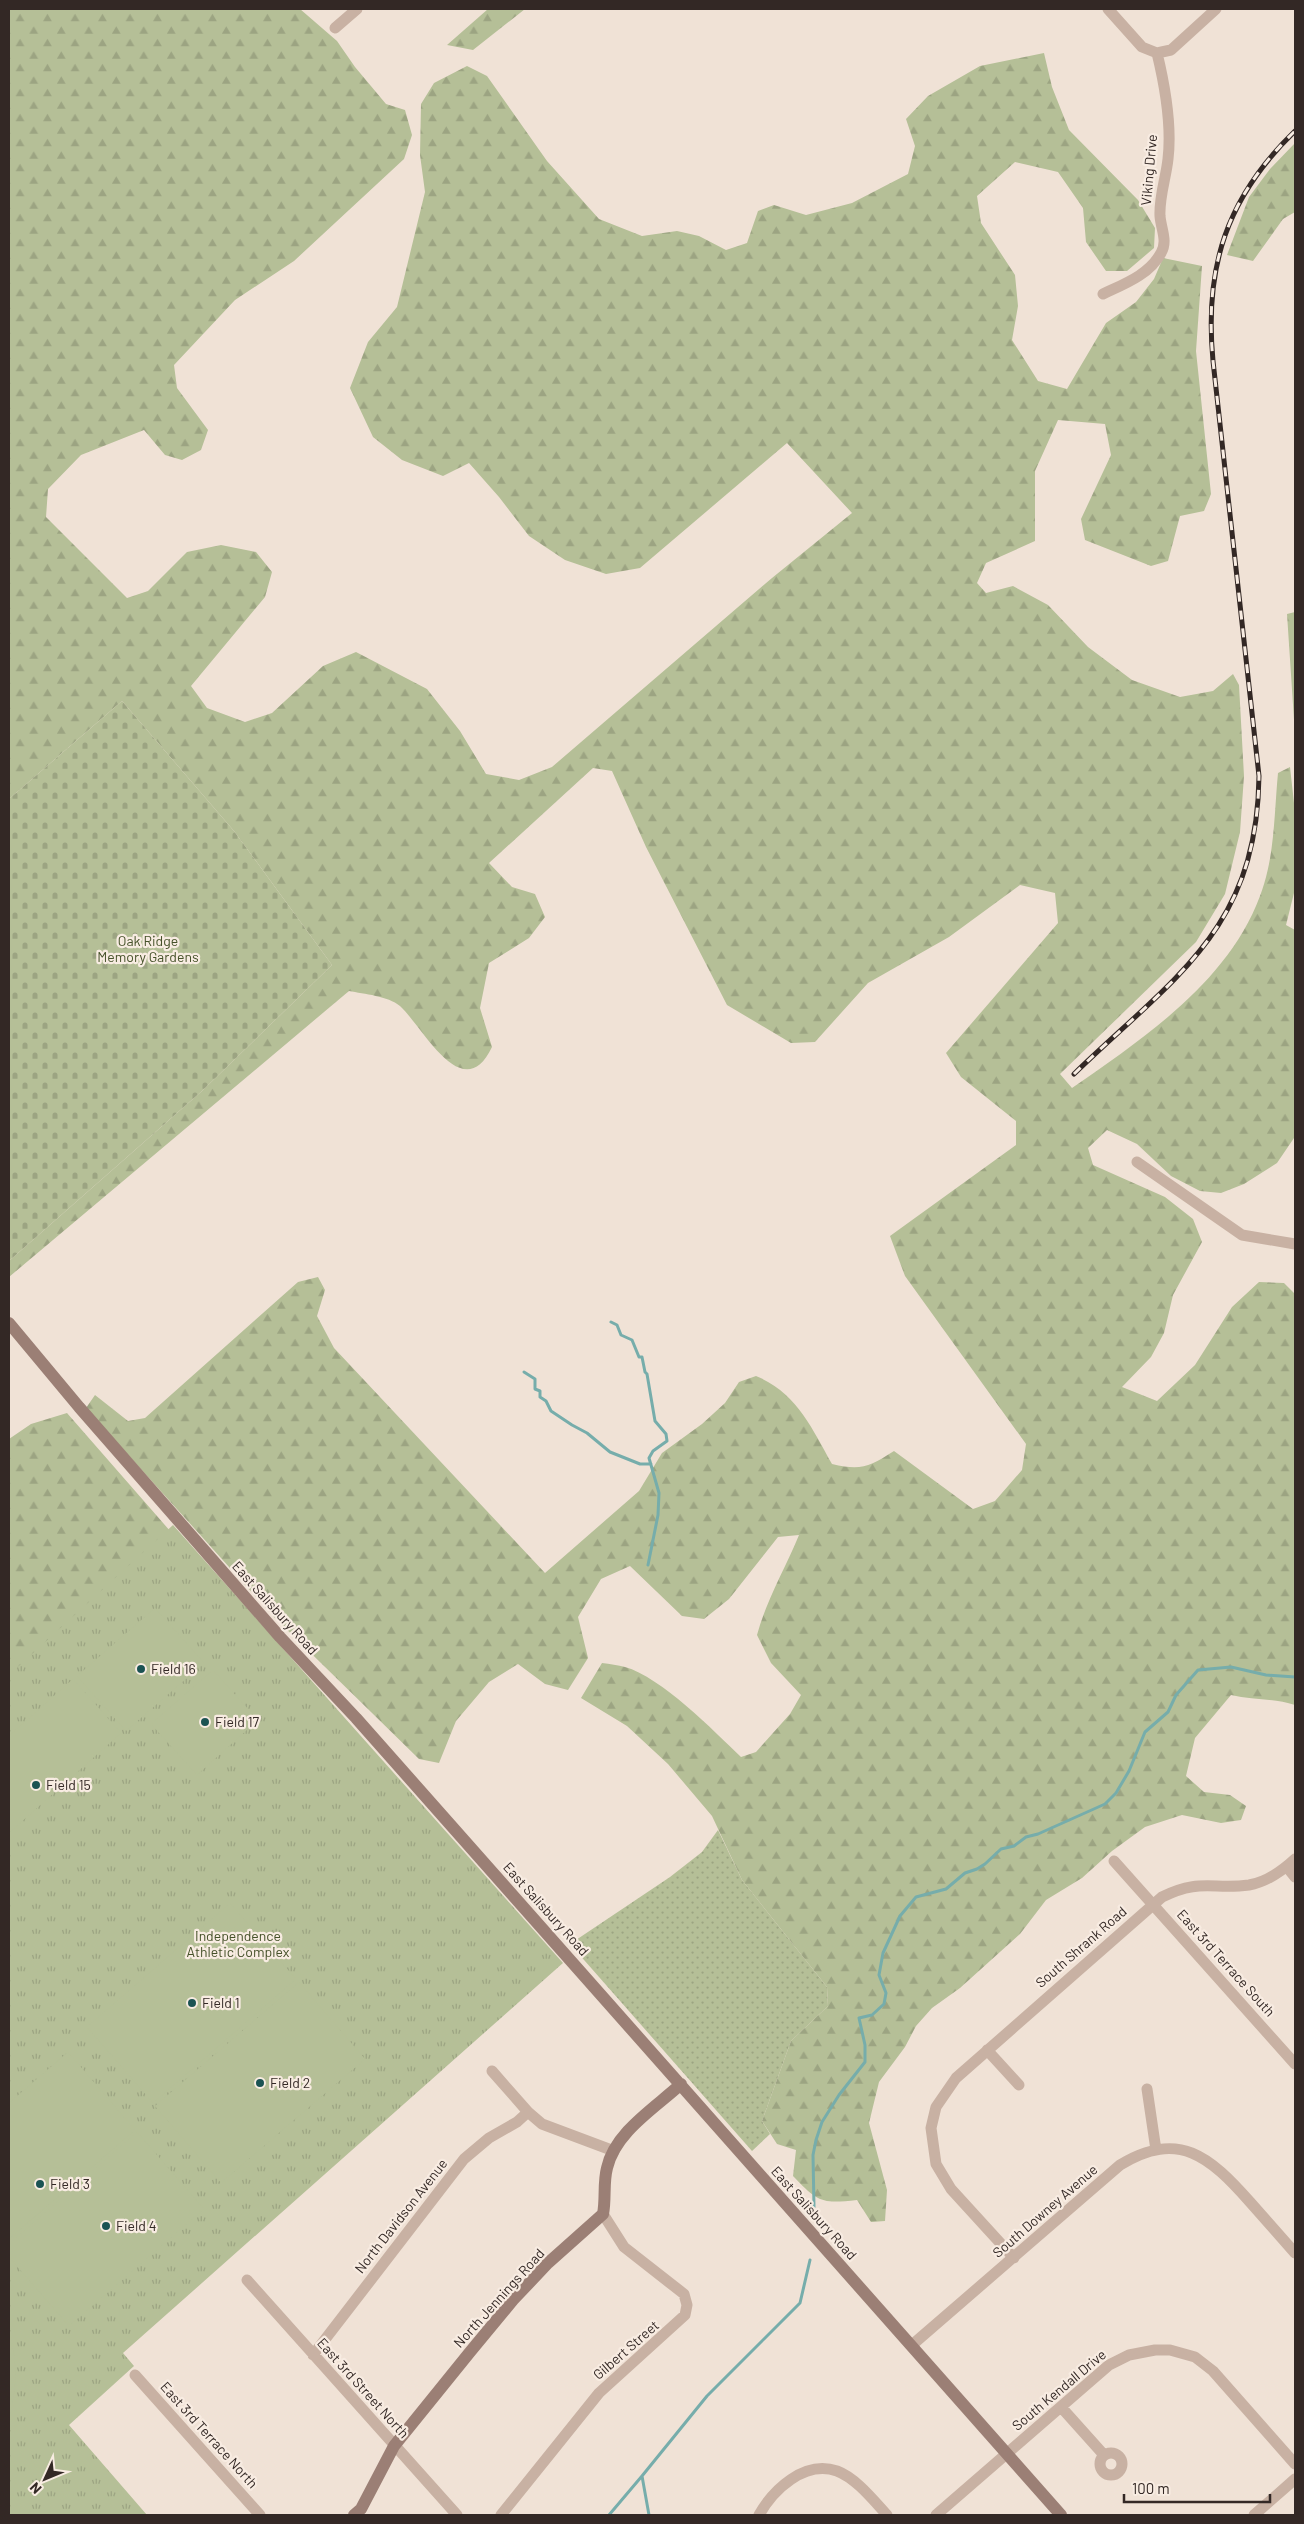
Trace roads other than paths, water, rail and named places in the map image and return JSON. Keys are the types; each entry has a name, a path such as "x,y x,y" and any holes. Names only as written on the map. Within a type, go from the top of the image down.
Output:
{"street":[{"path":"336,28 356,9"},
{"path":"1108,9 1142,47 1157,53 1171,50 1216,9"},
{"name":"Viking Drive","path":"1103,294 1134,280 1162,251 1165,241 1160,215 1168,158 1167,118 1157,53"},
{"path":"1137,1162 1242,1235 1295,1244"},
{"name":"East Salisbury Road","path":"9,1323 85,1414 280,1637 356,1718 1061,2515"},
{"name":"East 3rd Terrace South","path":"1114,1861 1295,2064"},
{"path":"1291,1863 1295,1876"},
{"name":"South Shrank Road","path":"1014,2258 942,2176 936,2164 931,2128 936,2107 948,2088 987,2050 1153,1904 1180,1888 1201,1884 1250,1884 1269,1879 1291,1863"},
{"path":"987,2050 1019,2085"},
{"path":"492,2071 528,2112 542,2124 614,2151"},
{"path":"602,2214 607,2168 614,2151 624,2135 681,2084"},
{"path":"1147,2089 1156,2150"},
{"name":"North Davidson Avenue","path":"313,2355 464,2159 489,2138 518,2122 528,2112"},
{"name":"South Downey Avenue","path":"912,2345 1120,2165 1136,2155 1156,2150 1171,2148 1191,2152 1208,2160 1224,2172 1295,2253"},
{"name":"North Jennings Road","path":"354,2515 361,2509 394,2446 513,2300 548,2263 602,2214"},
{"name":"Gilbert Street","path":"501,2515 599,2393 685,2315 687,2305 684,2294 624,2247 602,2214"},
{"name":"East 3rd Street North","path":"247,2280 457,2515"},
{"name":"South Kendall Drive","path":"936,2515 1109,2365 1120,2359 1155,2350 1184,2353 1195,2357 1213,2371 1295,2464"},
{"name":"East 3rd Terrace North","path":"135,2376 260,2515"},
{"path":"1061,2407 1104,2455"},
{"path":"759,2515 766,2502 790,2478 813,2470 837,2471 872,2498 887,2515"},
{"path":"1254,2515 1295,2479"}],"waterway":[{"path":"611,1322 617,1325 621,1335 632,1340 639,1357 642,1357 647,1374 655,1421 666,1434 667,1441 653,1451 649,1458 659,1493 658,1515 648,1565"},
{"path":"524,1372 535,1379 535,1389 540,1391 540,1397 546,1401 551,1411 587,1433 610,1452 640,1464 651,1464"},
{"path":"814,2207 813,2155 816,2140 822,2122 839,2095 865,2062 865,2045 859,2018 872,2015 884,2004 886,1993 879,1975 883,1953 900,1916 916,1897 946,1889 965,1873 985,1864 1001,1849 1014,1846 1026,1837 1038,1834 1105,1804 1116,1793 1129,1771 1145,1732 1168,1712 1176,1695 1198,1670 1231,1667 1266,1675 1295,1677"},
{"path":"649,2515 642,2476 707,2396 800,2303 810,2260"},
{"path":"609,2515 642,2476"}],"railway":[{"path":"1074,1074 1176,978 1203,946 1226,912 1243,874 1255,829 1259,776 1213,361 1212,294 1217,264 1225,235 1237,208 1252,181 1295,131"}],"place":[{"name":"Field 16","path":"141,1669"},
{"name":"Field 17","path":"205,1722"},
{"name":"Field 15","path":"36,1785"},
{"name":"Field 1","path":"192,2003"},
{"name":"Field 2","path":"260,2083"},
{"name":"Field 3","path":"40,2184"},
{"name":"Field 4","path":"106,2226"}],"park label":[{"name":"Oak Ridge Memory Gardens","path":"148,950"},
{"name":"Independence Athletic Complex","path":"238,1944"}]}
